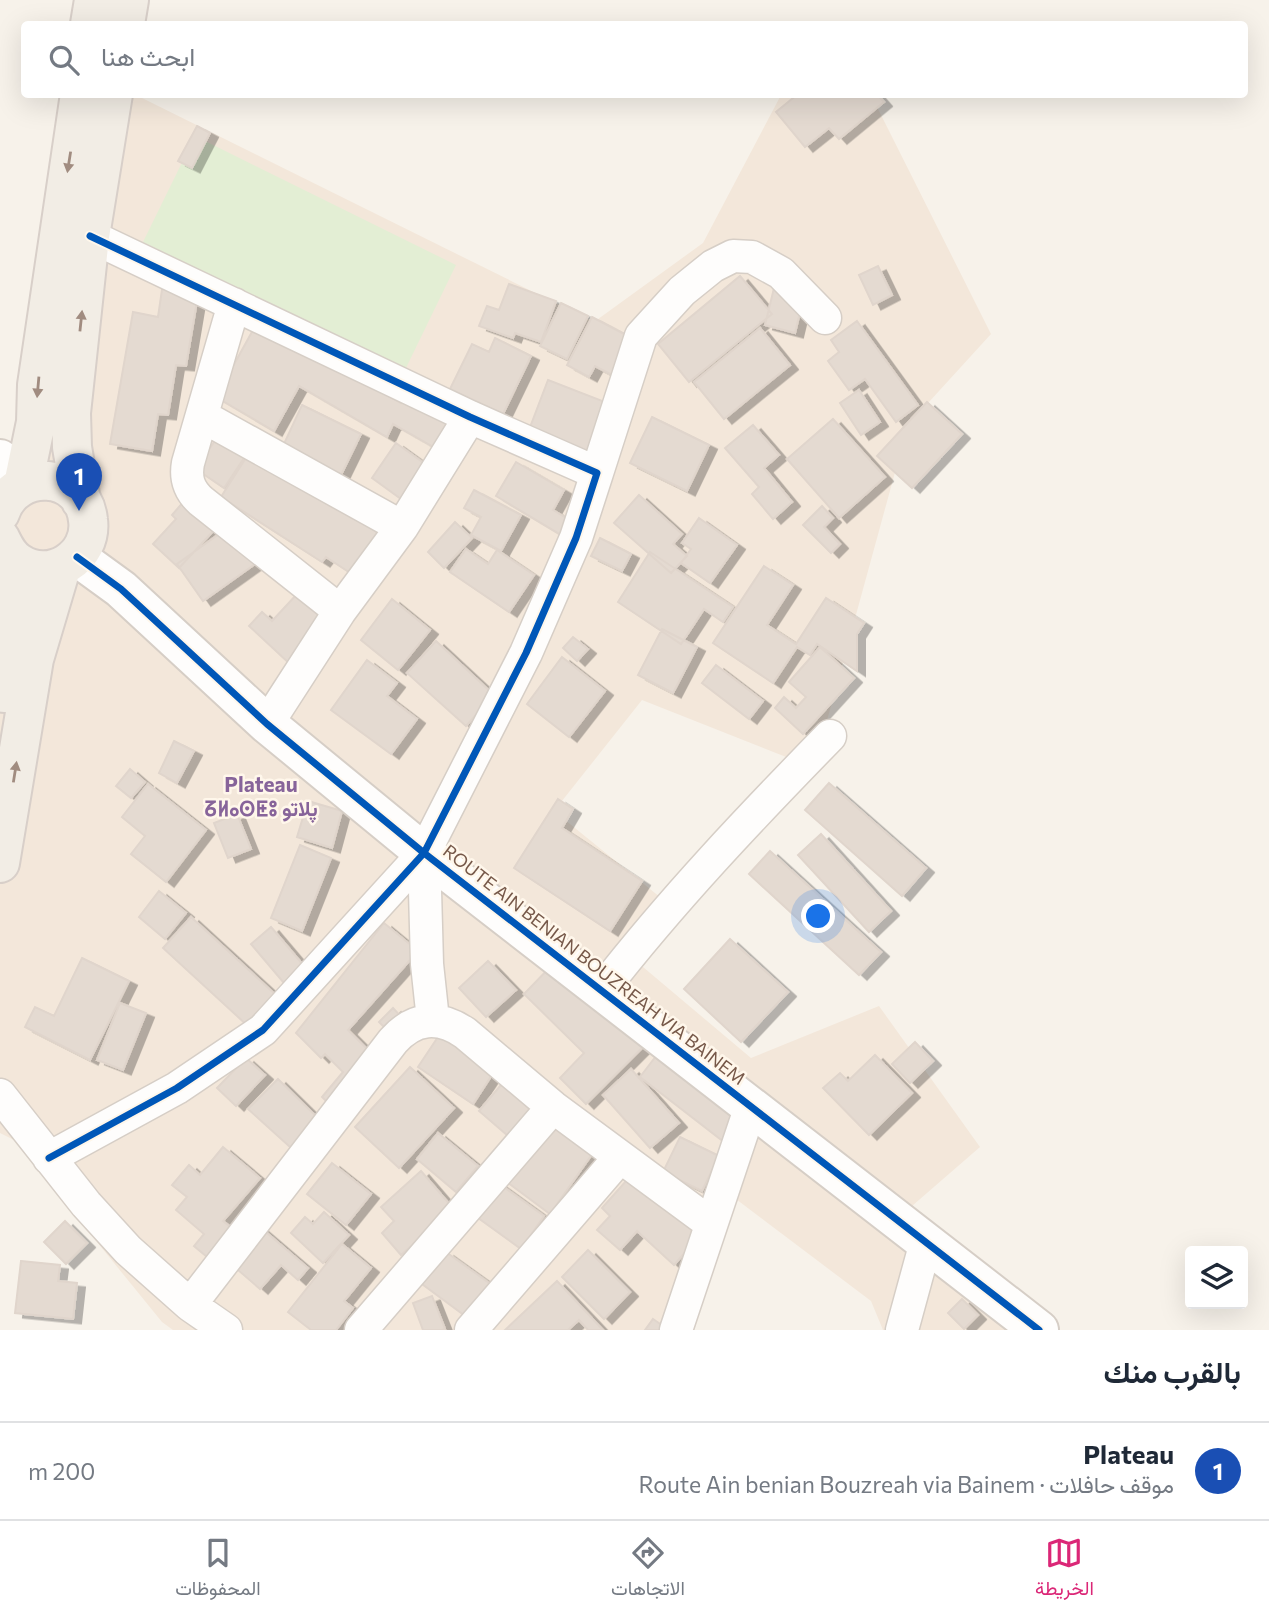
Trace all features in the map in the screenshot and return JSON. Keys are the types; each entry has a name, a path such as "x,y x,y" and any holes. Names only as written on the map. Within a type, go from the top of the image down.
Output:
{"main road":[{"path":"90,21 94,0"},
{"path":"126,21 129,0"},
{"path":"10,486 36,422 37,385 78,98"},
{"path":"0,863 34,659 69,562 87,540 88,520 81,501 72,447 71,413 90,236 112,98"},
{"path":"10,486 38,480 55,482 70,489 81,501"},
{"path":"9,550 32,569 47,571 69,562"},
{"path":"0,721 9,550"}],"street":[{"path":"90,236 470,417 597,473"},
{"path":"49,1158 177,1088 263,1030 424,853 526,653 576,538 641,337 682,290 713,266 733,256 752,257 781,273 825,318"},
{"path":"234,304 187,471 190,488 195,495 340,611"},
{"path":"202,416 402,527"},
{"path":"267,724 340,611 402,527 470,417"},
{"name":"ROUTE AIN BENIAN BOUZREAH VIA BAINEM","path":"69,562 121,589 267,724 424,853 1039,1330"},
{"path":"601,990 725,844 830,736"},
{"path":"424,853 425,923 433,1020"},
{"path":"190,1305 393,1041 402,1031 414,1024 433,1020 454,1025 465,1033 552,1107 710,1223"},
{"path":"0,1095 49,1158 128,1250 190,1305 226,1330"},
{"path":"676,1330 751,1106"},
{"path":"361,1330 552,1107"},
{"path":"471,1330 620,1157"},
{"path":"902,1330 926,1242"}],"shaded area":[{"path":"110,98 142,98 594,322 703,243 779,98 873,98 991,334 908,425 814,768 642,700 554,811 666,902 624,951 751,1058 879,1006 980,1147 897,1219 1039,1330 883,1330 871,1301 724,1190 678,1330 173,1330 162,1322 14,1140 0,1133 0,524"}],"green space":[{"path":"195,136 456,265 404,372 143,242"}],"building":[{"path":"793,98 880,98 884,102 839,139 829,128 805,147 776,112"},
{"path":"197,126 210,133 192,168 178,161"},
{"path":"878,266 892,295 873,305 859,275"},
{"path":"740,276 772,314 689,382 658,344"},
{"path":"776,280 806,287 795,333 765,325"},
{"path":"163,283 199,289 186,366 176,365 168,415 158,414 152,451 110,444 133,312 158,317"},
{"path":"509,284 556,301 541,342 515,333 513,338 479,326 487,306 499,310"},
{"path":"561,303 588,316 567,359 540,346"},
{"path":"592,317 645,345 626,382 595,366 589,377 567,365"},
{"path":"258,321 401,403 407,392 454,419 437,449 393,424 387,437 299,386 274,431 216,397"},
{"path":"857,321 918,405 896,422 865,379 849,390 828,361 839,352 831,340"},
{"path":"760,328 790,365 724,419 694,382"},
{"path":"495,338 531,356 503,414 450,389 472,344 489,352"},
{"path":"548,380 610,404 591,454 529,430"},
{"path":"859,390 880,422 861,435 840,403"},
{"path":"927,402 962,434 912,488 877,456"},
{"path":"302,405 361,434 341,475 283,446"},
{"path":"652,417 709,445 687,491 630,463"},
{"path":"833,419 885,477 839,518 787,459"},
{"path":"753,425 779,455 764,468 792,502 773,519 752,494 759,487 725,448"},
{"path":"218,436 246,455 224,488 196,469"},
{"path":"396,443 432,469 408,504 372,478"},
{"path":"251,450 381,535 355,576 326,557 322,562 221,497"},
{"path":"516,462 564,490 553,510 576,524 568,539 496,496"},
{"path":"474,490 521,515 501,551 471,535 481,517 464,508"},
{"path":"639,495 682,534 673,544 687,556 671,573 614,523"},
{"path":"185,500 216,528 179,568 153,544 176,519 172,515"},
{"path":"822,506 833,518 824,527 840,544 831,553 803,525"},
{"path":"699,518 737,545 710,583 681,563 691,549 682,543"},
{"path":"455,522 472,538 444,568 428,552"},
{"path":"229,527 255,564 203,601 177,564"},
{"path":"600,538 631,554 622,571 591,556"},
{"path":"466,549 488,564 497,550 534,575 509,612 450,572"},
{"path":"650,552 733,607 723,622 704,609 681,644 618,602"},
{"path":"764,566 793,585 767,625 796,644 826,598 864,623 857,634 857,671 817,644 810,655 797,647 773,683 713,643"},
{"path":"298,593 329,621 290,664 249,626 262,612 272,621"},
{"path":"392,599 430,630 398,670 361,640"},
{"path":"662,629 697,647 673,693 638,675"},
{"path":"573,637 588,649 577,661 563,648"},
{"path":"436,641 494,695 466,726 407,673"},
{"path":"820,647 854,678 803,734 775,708 784,697 796,708 806,697 789,682"},
{"path":"562,657 605,691 569,737 527,704"},
{"path":"367,660 397,683 387,696 417,719 391,754 331,710"},
{"path":"716,665 763,701 749,719 702,683"},
{"path":"174,741 194,751 177,783 159,773"},
{"path":"130,769 145,782 131,798 116,786"},
{"path":"829,783 926,868 902,896 805,810"},
{"path":"148,784 206,830 166,882 131,854 145,836 122,817"},
{"path":"558,799 573,809 562,828 642,881 610,931 514,868"},
{"path":"308,801 342,811 332,848 297,837"},
{"path":"237,814 251,849 228,858 214,823"},
{"path":"821,834 891,911 869,932 798,855"},
{"path":"300,845 331,858 302,931 271,918"},
{"path":"770,851 881,952 859,975 749,874"},
{"path":"159,891 186,913 165,939 139,917"},
{"path":"191,917 277,996 249,1027 163,948"},
{"path":"384,923 418,951 348,1030 376,1058 334,1109 322,1097 343,1072 325,1054 321,1058 296,1033"},
{"path":"271,927 304,966 284,983 251,944"},
{"path":"730,939 788,992 741,1042 684,989"},
{"path":"82,958 129,981 90,1060 25,1027 35,1007 54,1016"},
{"path":"488,961 516,990 486,1017 459,988"},
{"path":"556,961 643,1047 586,1104 560,1078 584,1053 524,994"},
{"path":"120,1003 146,1013 123,1070 97,1060"},
{"path":"393,1008 404,1020 390,1033 379,1022"},
{"path":"442,1031 497,1067 473,1104 418,1067"},
{"path":"915,1042 933,1061 910,1083 892,1064"},
{"path":"660,1051 744,1116 724,1142 640,1077"},
{"path":"875,1055 912,1093 869,1135 823,1088 840,1073 848,1081"},
{"path":"246,1058 265,1075 236,1106 217,1088"},
{"path":"410,1067 454,1108 399,1168 355,1127"},
{"path":"631,1069 679,1123 650,1148 603,1095"},
{"path":"278,1079 324,1124 300,1156 248,1109"},
{"path":"506,1079 542,1110 515,1142 479,1111"},
{"path":"553,1120 595,1150 550,1214 507,1182"},
{"path":"438,1133 478,1166 456,1192 417,1159"},
{"path":"680,1137 719,1156 702,1191 663,1172"},
{"path":"223,1147 260,1178 223,1221 237,1232 212,1261 194,1246 204,1234 176,1210 187,1197 172,1185 189,1165 200,1175"},
{"path":"332,1163 371,1194 346,1225 307,1194"},
{"path":"421,1171 458,1214 426,1233 401,1255 382,1233 394,1221 381,1207"},
{"path":"635,1171 703,1232 674,1265 637,1231 620,1250 597,1230 610,1216 602,1208"},
{"path":"497,1182 544,1216 521,1249 474,1215"},
{"path":"324,1212 349,1235 323,1263 291,1233 305,1217 313,1224"},
{"path":"65,1221 87,1243 66,1264 44,1242"},
{"path":"260,1227 308,1268 298,1280 281,1265 260,1289 230,1263"},
{"path":"342,1244 371,1268 344,1301 353,1308 336,1330 311,1330 288,1312"},
{"path":"588,1250 630,1292 604,1319 562,1277"},
{"path":"446,1252 496,1288 472,1321 422,1284"},
{"path":"21,1261 60,1265 58,1281 77,1283 73,1319 15,1313"},
{"path":"557,1281 603,1330 588,1330 579,1320 568,1330 505,1330"},
{"path":"432,1296 445,1329 423,1330 413,1303"},
{"path":"962,1299 978,1315 964,1329 948,1313"},
{"path":"653,1319 669,1330 645,1330"}],"cycle path":[{"path":"49,1158 177,1088 263,1030 424,853 526,653 576,538 597,473 470,417 90,236"},
{"path":"77,557 121,589 267,724 424,853 1039,1330"}],"place":[{"name":"Plateau","path":"79,511"}],"district":[{"name":"Plateau ⵒⵍⴰⵙⵟⵓ پلاتو","path":"261,797"}]}
